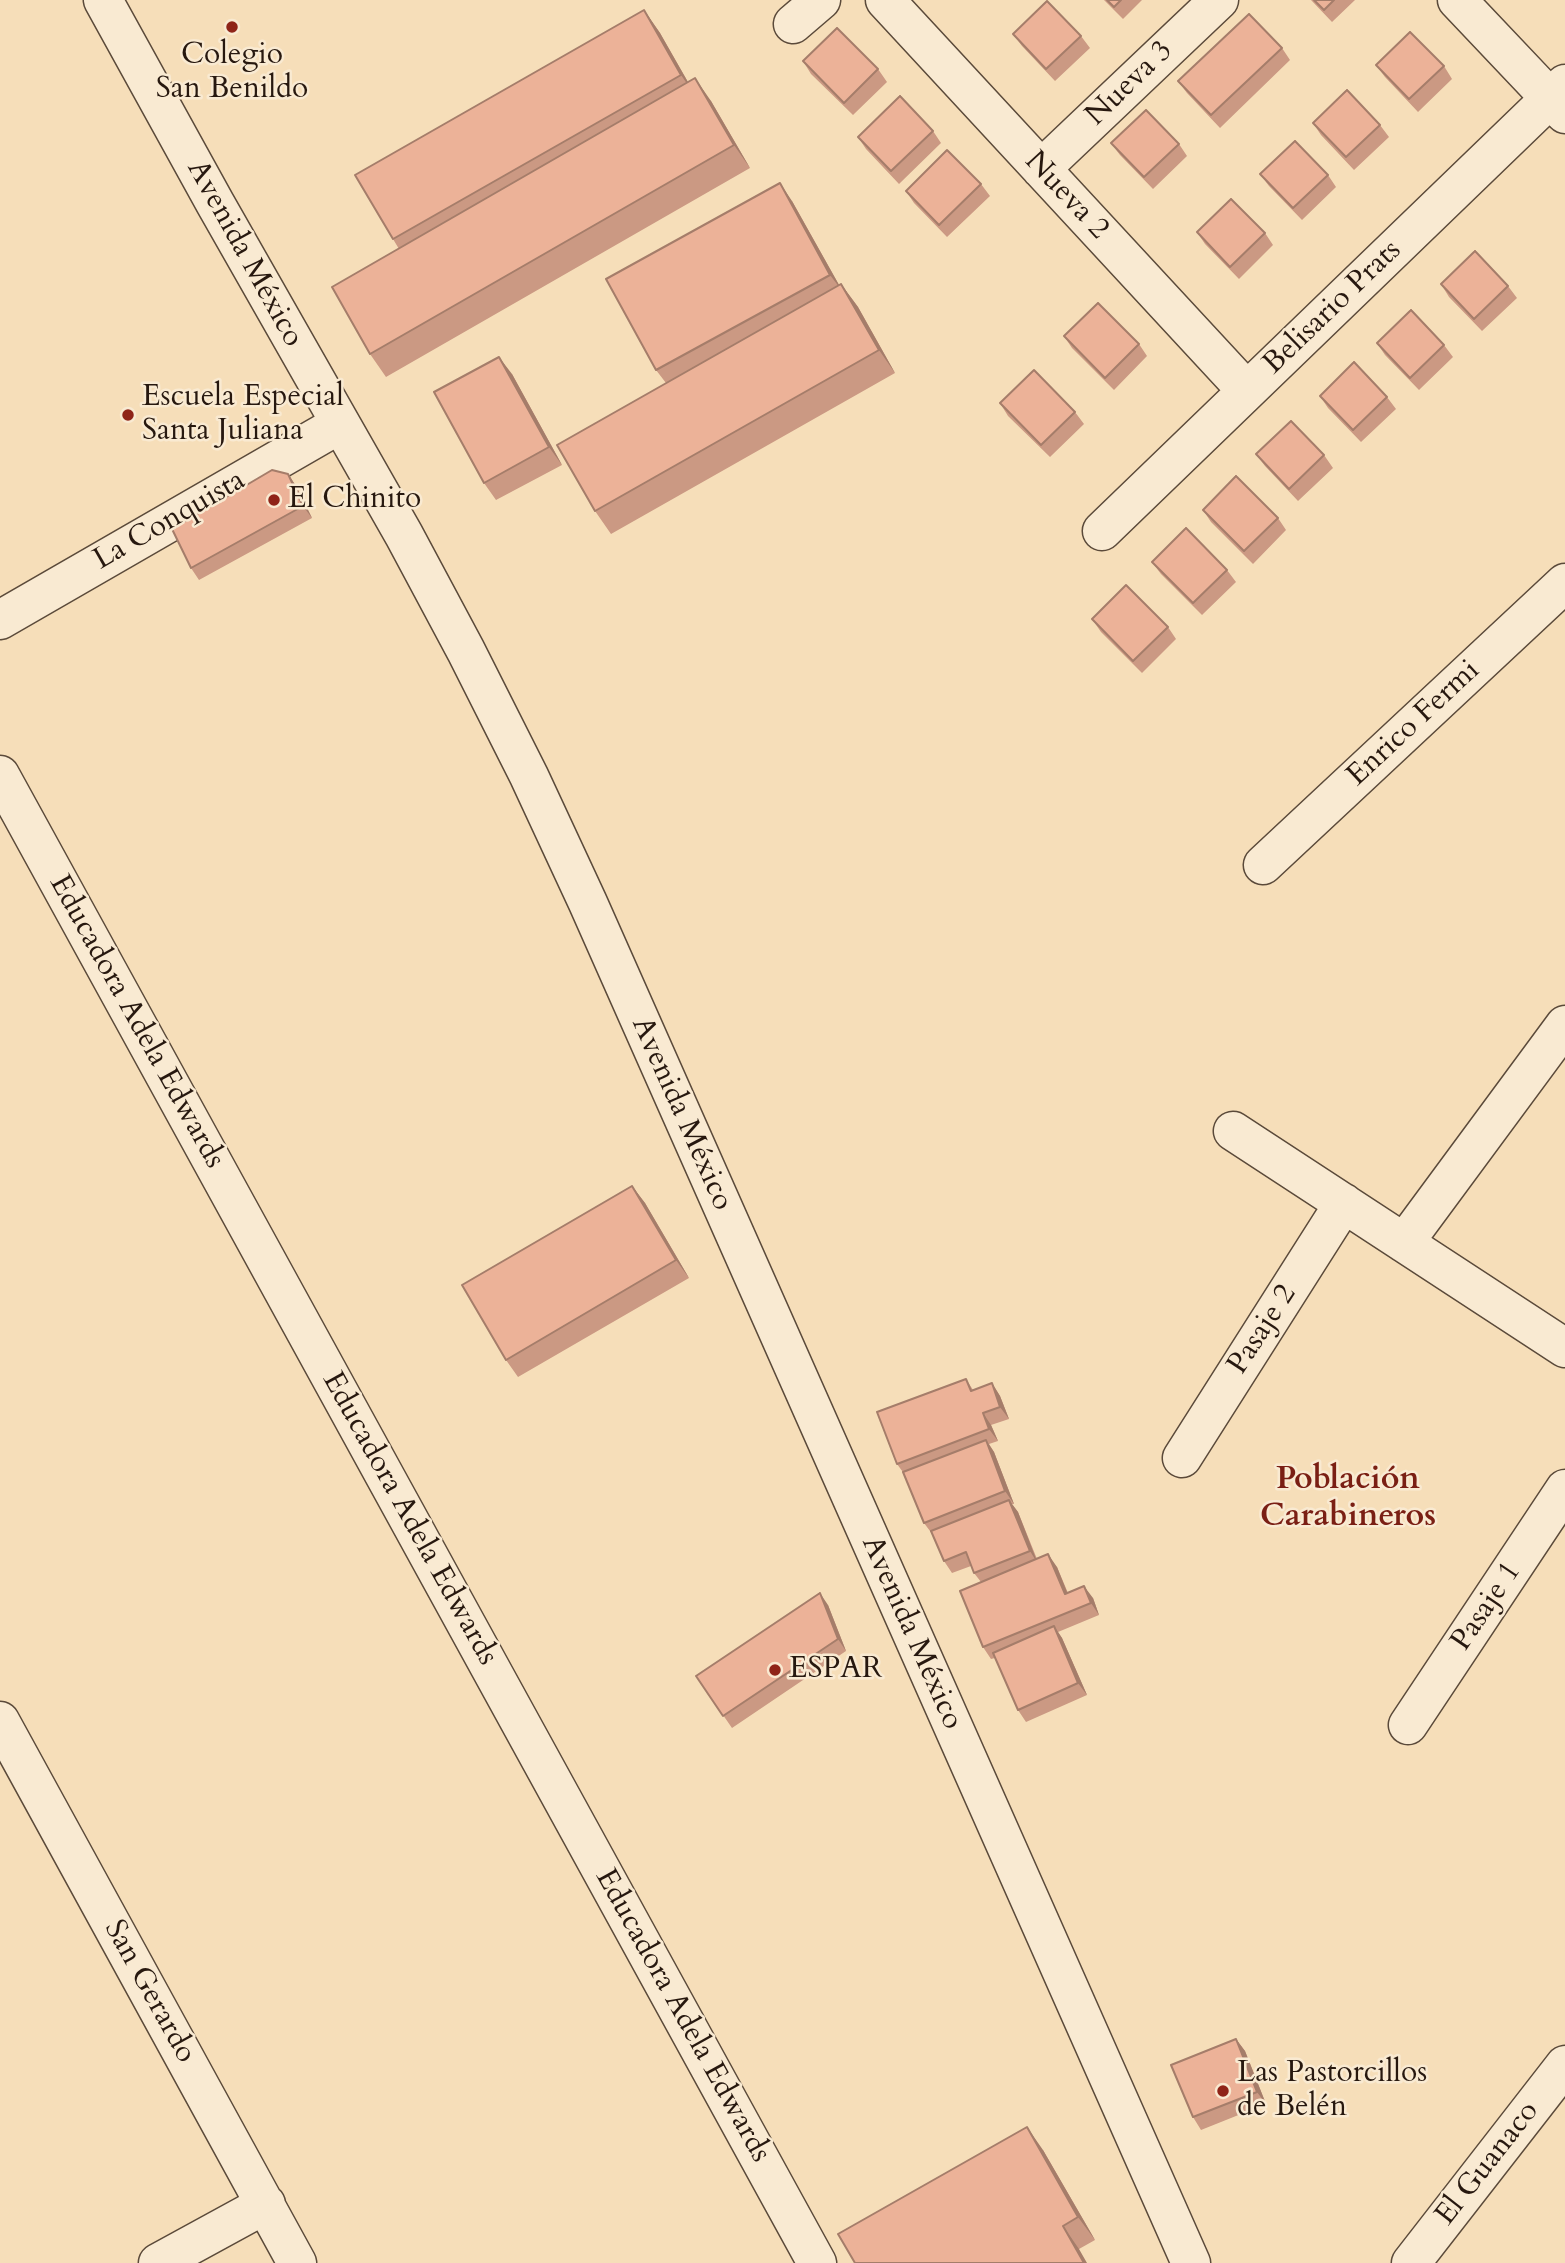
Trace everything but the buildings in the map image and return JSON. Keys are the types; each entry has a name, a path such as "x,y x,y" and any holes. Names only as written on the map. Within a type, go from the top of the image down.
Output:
{"street":[{"name":"Avenida México","path":"103,0 466,651 529,776 588,903 1191,2263"},
{"path":"793,24 821,0"},
{"name":"Nueva 2","path":"885,0 1247,391"},
{"name":"Nueva 3","path":"1041,169 1219,0"},
{"path":"1457,0 1560,99"},
{"name":"Belisario Prats","path":"1102,531 1247,391 1560,99"},
{"name":"La Conquista","path":"0,620 340,424"},
{"name":"Enrico Fermi","path":"1263,865 1565,583"},
{"name":"Educadora Adela Edwards","path":"0,775 817,2263"},
{"path":"1404,1243 1565,1025"},
{"path":"1233,1131 1565,1348"},
{"name":"Pasaje 2","path":"1182,1458 1344,1203"},
{"name":"Pasaje 1","path":"1408,1725 1565,1489"},
{"name":"San Gerardo","path":"0,1721 297,2263"},
{"name":"El Guanaco","path":"1410,2263 1565,2065"},
{"path":"158,2263 266,2204"}],"place":[{"name":"Colegio San Benildo","path":"232,27"},
{"name":"Escuela Especial Santa Juliana","path":"128,415"},
{"name":"El Chinito","path":"274,500"},
{"name":"ESPAR","path":"775,1670"},
{"name":"Las Pastorcillos de Belén","path":"1223,2091"}],"district":[{"name":"Población Carabineros","path":"1348,1500"}]}
